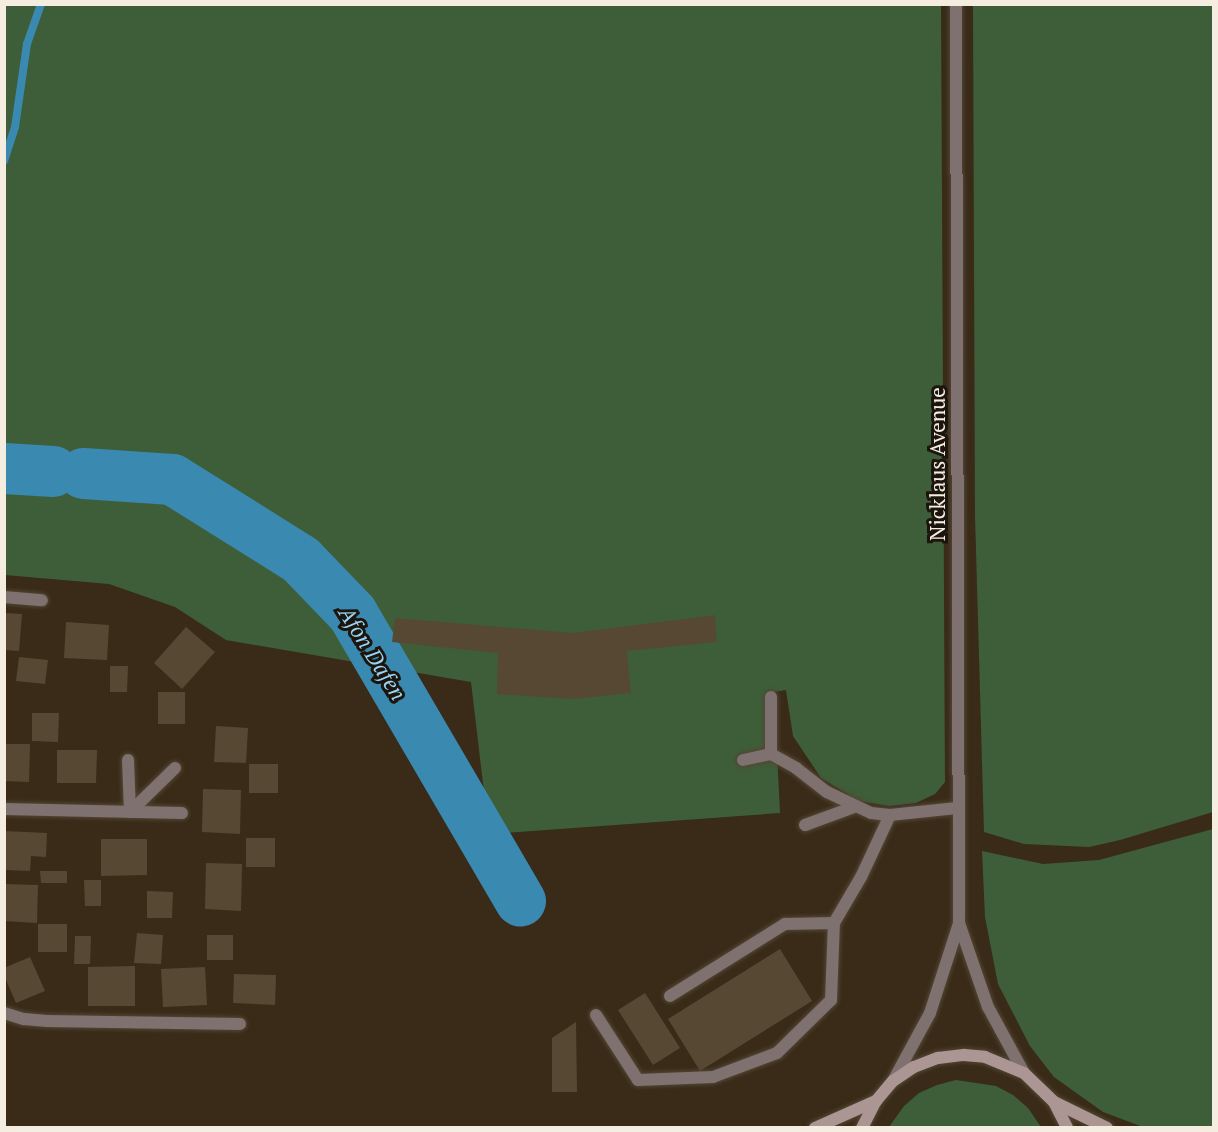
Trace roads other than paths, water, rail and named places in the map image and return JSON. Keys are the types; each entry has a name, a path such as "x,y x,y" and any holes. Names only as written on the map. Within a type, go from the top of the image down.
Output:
{"main road":[{"path":"862,1128 876,1101 893,1081 914,1067 938,1058 964,1055 985,1057 1024,1072 1054,1102 1067,1128"},
{"path":"815,1128 876,1101"},
{"path":"1054,1102 1107,1128"}],"street":[{"name":"Nicklaus Avenue","path":"956,4 959,923 988,1007 1024,1072"},
{"path":"4,597 42,600"},
{"path":"771,697 771,754"},
{"path":"743,760 771,754 854,807 872,813 890,815 957,808"},
{"path":"128,760 130,812"},
{"path":"130,812 175,768"},
{"path":"805,825 854,807"},
{"path":"4,809 182,813"},
{"path":"596,1015 638,1080 712,1077 777,1053 831,1000 834,923 861,877 890,815"},
{"path":"670,996 785,924 834,923"},
{"name":"Nicklaus Avenue","path":"893,1081 930,1012 959,923"},
{"path":"4,1012 24,1019 47,1021 240,1024"}],"waterway":[{"path":"4,161 15,127 27,44 41,4"},
{"name":"Afon Dafen","path":"4,468 53,471"},
{"name":"Afon Dafen","path":"83,473 172,479 300,559 352,613 520,900"}]}
